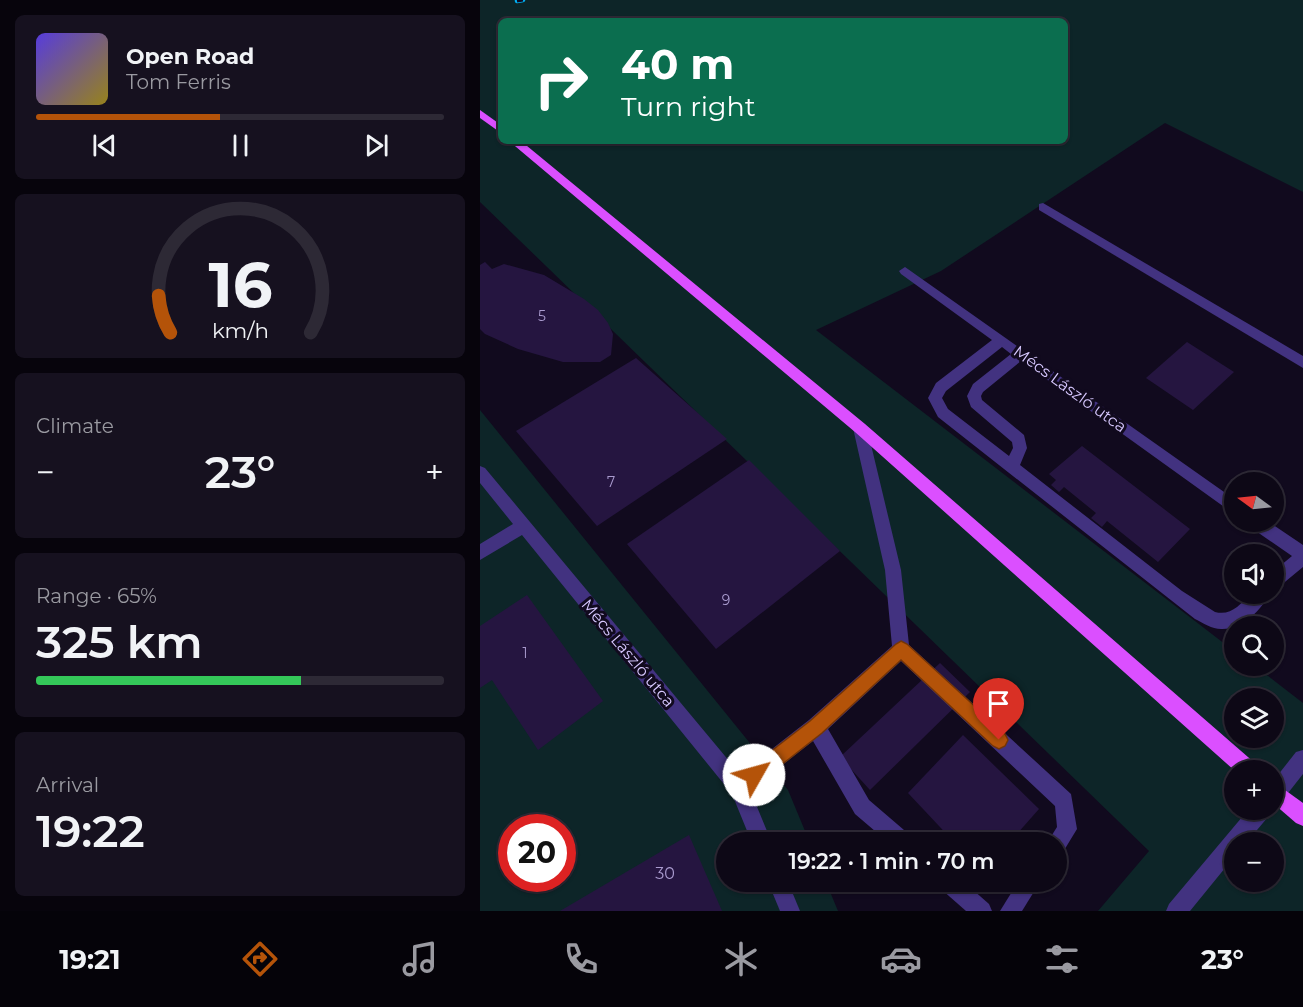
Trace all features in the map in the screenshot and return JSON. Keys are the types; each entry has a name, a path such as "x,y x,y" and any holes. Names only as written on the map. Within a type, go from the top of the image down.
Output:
{"main road":[{"path":"480,113 498,128"},
{"path":"518,144 860,428 1237,760"},
{"path":"1284,802 1303,816"}],"street":[{"path":"1043,207 1303,363"},
{"name":"Mécs László utca","path":"905,271 1224,500"},
{"path":"1002,340 941,387 935,398 943,413 1176,596 1210,620 1231,622 1246,613 1253,604"},
{"path":"1012,467 1020,448 1019,439 976,403 974,396 978,388 1021,354"},
{"path":"860,428 893,570 901,649 1064,801 1062,832"},
{"name":"Mécs László utca","path":"480,472 739,787 757,832"},
{"path":"480,553 524,526"},
{"path":"1270,532 1303,556 1284,572"},
{"path":"739,787 816,727 901,649"},
{"path":"816,727 862,807 891,832"},
{"path":"1284,782 1303,759"},
{"path":"1176,911 1253,820"},
{"path":"782,892 790,911"},
{"path":"960,892 982,911"},
{"path":"1010,911 1023,892"}],"green space":[{"path":"480,0 1303,0 1303,192 1165,123 941,271 816,330 1224,643 1224,676 1268,676 1284,688 1224,688 1224,748 1284,748 1284,688 1303,703 1303,911 1098,911 1149,851 480,202"},
{"path":"480,410 788,790 805,832 716,832 716,892 830,892 838,911 480,911"}],"building":[{"path":"485,262 492,269 504,264 544,275 584,299 598,310 608,323 613,334 611,355 600,362 563,362 518,349 485,334 480,329 480,265"},
{"path":"1187,342 1234,372 1193,410 1146,378"},
{"path":"636,358 727,439 597,526 516,431"},
{"path":"1082,446 1190,529 1158,562 1107,521 1102,527 1091,518 1096,513 1064,487 1059,492 1051,485 1056,480 1049,474"},
{"path":"749,460 840,551 716,649 627,544"},
{"path":"527,595 603,701 538,750 492,680 480,688 480,626"},
{"path":"940,663 970,692 870,790 840,757"},
{"path":"963,735 1039,809 1019,832 945,832 908,793"},
{"path":"689,835 722,911 560,911"}],"railway":[{"path":"517,1 523,0"}],"route":[{"path":"754,775 816,727 901,649 999,740"}]}
